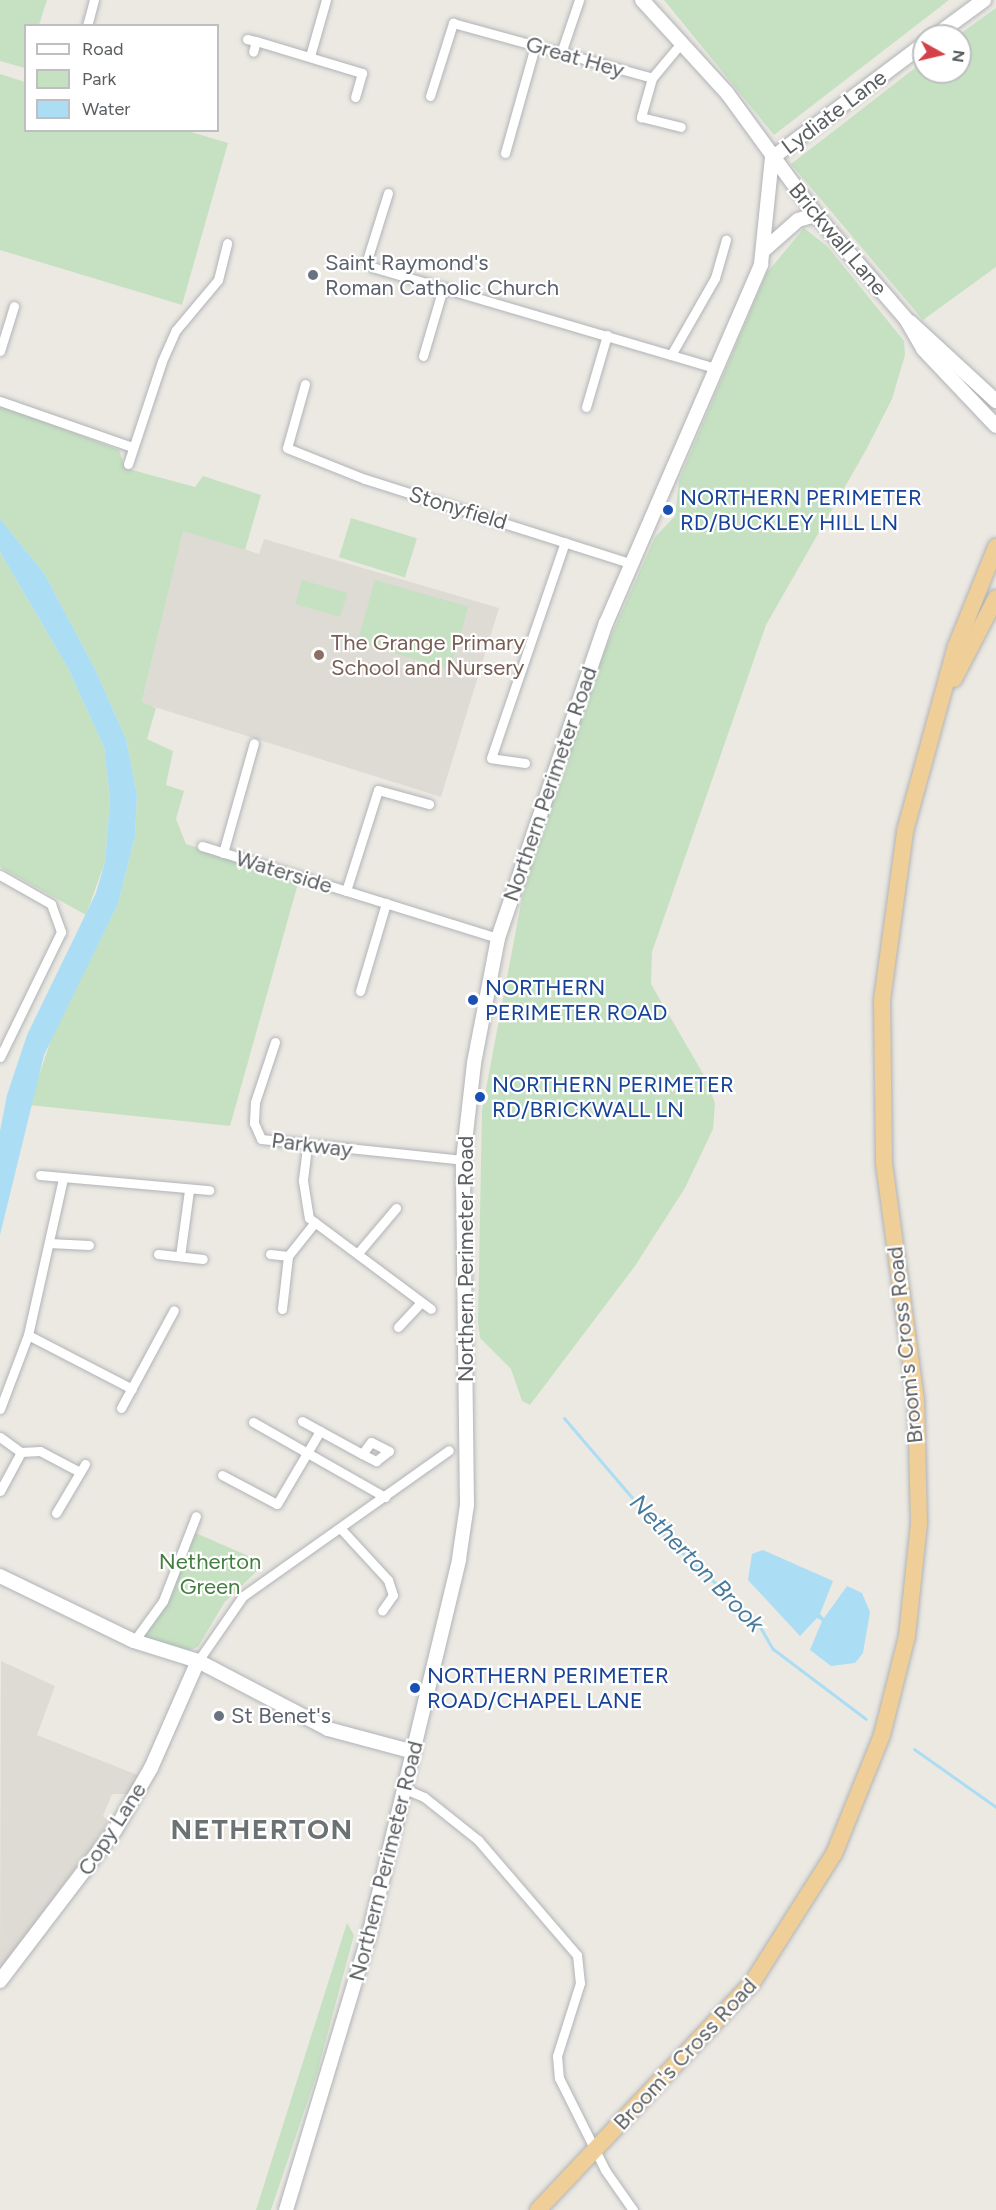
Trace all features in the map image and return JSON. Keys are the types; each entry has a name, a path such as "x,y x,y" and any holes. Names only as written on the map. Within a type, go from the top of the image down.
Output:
{"highway":[{"name":"Broom's Cross Road","path":"538,2210 719,2023 789,1931 834,1854 870,1772 907,1636 919,1523 916,1400 884,1163 882,1000 905,831 948,690 967,614 996,547"},
{"name":"Broom's Cross Road","path":"948,690 996,598"}],"main road":[{"name":"Brickwall Lane","path":"642,0 727,93 772,158 816,215 906,319 923,349 996,426"},
{"path":"951,24 984,0"},
{"name":"Lydiate Lane","path":"772,158 912,53"},
{"name":"Northern Perimeter Road","path":"286,2210 324,2094 441,1650 467,1505 463,1160 474,1063 498,938 563,739 630,563 764,250 765,188 772,158"},
{"path":"764,250 798,220 816,215"},
{"name":"Brickwall Lane","path":"906,319 937,341 996,401"},
{"path":"0,1576 134,1641 198,1661 328,1729 414,1752"},
{"name":"Copy Lane","path":"0,1981 115,1830 151,1768 198,1661"}],"street":[{"path":"88,24 94,0"},
{"path":"309,56 326,0"},
{"path":"561,53 572,14 579,0"},
{"path":"572,14 583,17"},
{"name":"Great Hey","path":"430,96 453,22 652,78 682,42"},
{"path":"253,52 251,40 362,73 355,97"},
{"path":"505,153 535,46"},
{"path":"652,78 641,117 681,127"},
{"path":"388,193 368,260 372,267 715,368"},
{"path":"671,355 715,278 726,240"},
{"path":"128,464 171,340 218,280 227,243"},
{"path":"423,356 443,288"},
{"path":"0,351 14,306"},
{"path":"586,407 607,335"},
{"name":"Stonyfield","path":"305,384 286,448 365,479 630,563"},
{"path":"0,401 132,447"},
{"path":"525,763 491,758 565,542"},
{"name":"Waterside","path":"223,853 254,743"},
{"name":"Waterside","path":"346,891 378,790 429,804"},
{"name":"Waterside","path":"202,846 498,938"},
{"path":"0,875 51,904 61,932 0,1057"},
{"path":"360,991 386,903"},
{"name":"Parkway","path":"275,1042 254,1124 270,1144 463,1160"},
{"path":"307,1147 303,1203 315,1222 431,1309"},
{"path":"40,1175 209,1190"},
{"path":"0,1409 28,1335 63,1178"},
{"path":"180,1256 189,1190"},
{"path":"358,1253 396,1208"},
{"path":"282,1309 288,1256 315,1222"},
{"path":"49,1242 89,1245"},
{"path":"158,1254 203,1259"},
{"path":"270,1254 288,1256"},
{"path":"398,1327 421,1302"},
{"path":"121,1408 174,1310"},
{"path":"28,1335 132,1389"},
{"path":"302,1421 362,1454"},
{"path":"253,1422 385,1497"},
{"path":"222,1475 277,1504 320,1431"},
{"path":"0,1437 21,1452 40,1451 82,1468 56,1513"},
{"path":"198,1661 243,1596 342,1530 448,1450"},
{"path":"0,1491 21,1452"},
{"path":"134,1641 163,1601 196,1516"},
{"path":"342,1530 388,1580 393,1595 382,1611"},
{"path":"405,1789 451,1817 507,1871 580,1963 580,1983 556,2064 596,2149 633,2210"}],"shaded area":[{"name":"The Grange Primary School and Nursery","path":"183,530 259,554 264,539 499,608 441,797 142,703"},
{"path":"1,1661 55,1686 37,1735 140,1776 128,1794 112,1794 103,1816 110,1822 0,1970"}],"green space":[{"path":"0,0 47,0 39,24 24,24 24,68 0,61"},
{"path":"664,0 949,0 918,24 912,24 912,29 774,135"},
{"path":"996,8 996,267 923,320 791,164 912,70 912,84 972,84 972,25"},
{"path":"0,74 24,82 24,132 191,132 228,143 182,305 0,250"},
{"path":"804,228 828,247 904,341 905,355 892,399 866,450 766,625 652,952 651,984 705,1077 715,1103 713,1129 685,1188 635,1266 530,1405 522,1401 511,1369 480,1338 478,1321 482,1110 522,898 543,816 607,645 655,537 675,516 679,480 766,274"},
{"path":"0,405 119,450 125,468 195,487 203,476 261,495 245,550 183,531 142,702 156,708 147,739 173,751 166,785 184,791 176,819 186,844 299,880 230,1126 29,1105 52,1037 118,904 135,836 137,795 126,739 95,669 44,573 0,519"},
{"path":"351,518 417,538 405,577 339,557"},
{"path":"0,552 68,668 104,747 110,799 105,862 86,915 0,867"},
{"path":"302,580 347,593 340,617 295,604"},
{"path":"375,580 468,607 450,669 357,642"},
{"name":"Netherton Green","path":"191,1531 260,1561 260,1568 224,1603 198,1647 187,1651 144,1637 167,1599"},
{"path":"347,1923 354,1935 317,2073 271,2210 256,2210"}],"water":[{"path":"0,519 44,573 95,669 126,739 137,795 135,836 118,904 44,1055 0,1235 0,1131 7,1095 27,1035 96,893 105,862 110,799 104,747 68,668 0,552"},
{"path":"763,1550 833,1581 820,1614 824,1618 847,1586 862,1593 870,1612 863,1653 855,1663 831,1666 810,1650 822,1621 817,1618 800,1636 748,1580 752,1554"}],"waterway":[{"name":"Netherton Brook","path":"564,1418 670,1542 756,1620 773,1649 866,1719"},
{"name":"Netherton Brook","path":"914,1749 996,1807"}],"place":[{"name":"Saint Raymond's Roman Catholic Church","path":"313,275"},
{"name":"NORTHERN PERIMETER RD/BUCKLEY HILL LN","path":"668,510"},
{"name":"The Grange Primary School and Nursery","path":"319,655"},
{"name":"NORTHERN PERIMETER ROAD","path":"473,1000"},
{"name":"NORTHERN PERIMETER RD/BRICKWALL LN","path":"480,1097"},
{"name":"NORTHERN PERIMETER ROAD/CHAPEL LANE","path":"415,1688"},
{"name":"St Benet's","path":"219,1716"}],"district":[{"name":"NETHERTON","path":"262,1829"}]}
